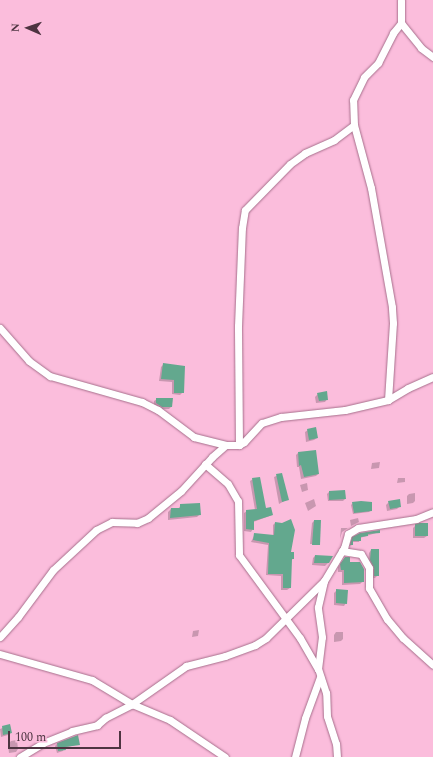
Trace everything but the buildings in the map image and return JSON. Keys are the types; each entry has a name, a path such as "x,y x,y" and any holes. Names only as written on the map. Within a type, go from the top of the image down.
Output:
{"street":[{"path":"401,0 401,23 421,48 433,57"},
{"path":"388,400 393,323 392,307 372,188 354,125 353,100 355,93 364,77 378,63 393,33 401,23"},
{"path":"239,445 238,326 242,228 245,210 256,197 300,156 334,140 354,125"},
{"path":"0,328 29,361 39,370 50,376 142,402 158,410 194,437 226,445 239,445 262,423 281,417 345,410 388,400 420,382 433,377"},
{"path":"0,637 18,617 53,570 96,530 112,522 138,523 148,518 182,491 205,464 226,445"},
{"path":"205,464 228,484 238,501 239,555 300,638 319,673 326,693 327,716 336,744 337,757"},
{"path":"20,757 43,743 72,731 97,725 105,718 132,704 186,666 224,656 255,645 266,638 324,582 342,551 348,534 358,528 416,519 433,512"},
{"path":"342,551 361,554 369,568 369,588 387,619 403,638 433,665"},
{"path":"294,757 319,673 322,637 318,608 324,582"},
{"path":"0,654 92,680 132,704 170,720 225,757"}]}
